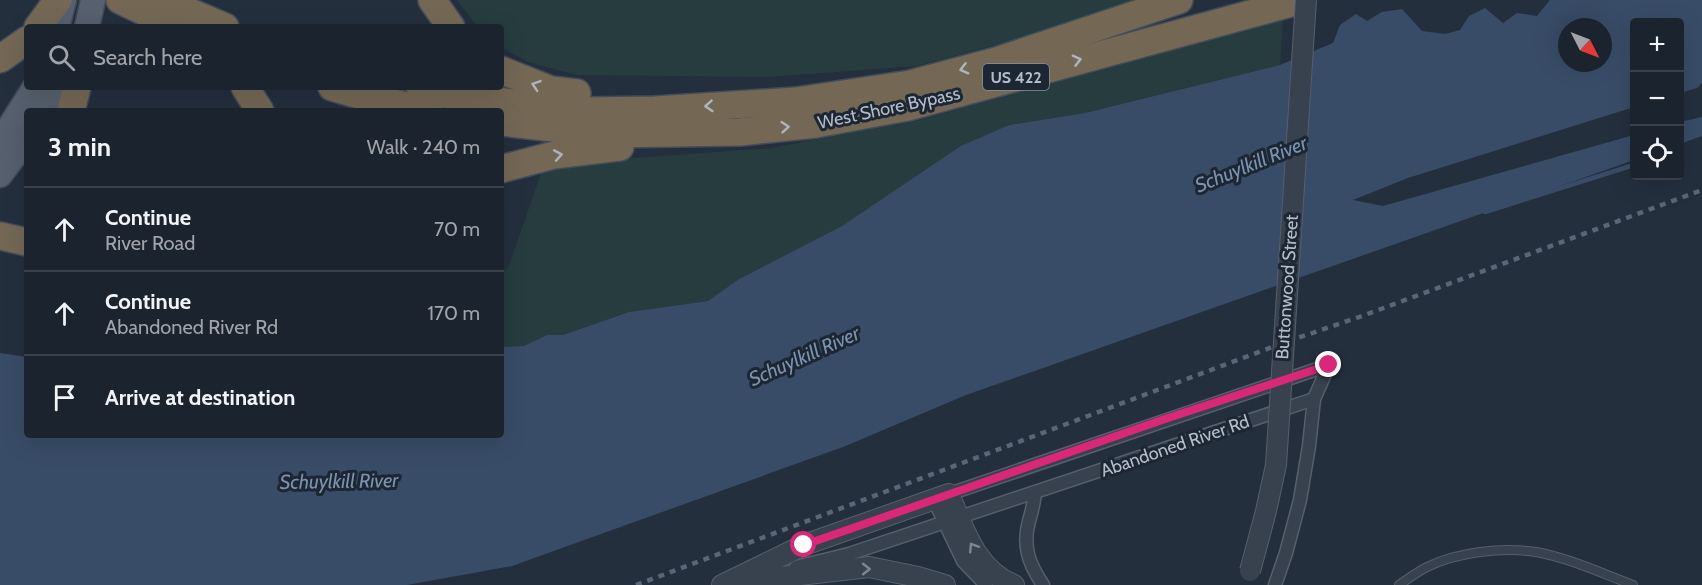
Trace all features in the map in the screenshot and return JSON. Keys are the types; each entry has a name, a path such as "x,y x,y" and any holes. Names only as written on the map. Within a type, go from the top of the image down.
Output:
{"highway":[{"path":"44,24 58,0"},
{"path":"120,0 169,19 204,24"},
{"path":"432,0 449,24"},
{"name":"West Shore Bypass","path":"431,90 453,96 585,111 655,110 796,101 910,84 996,61 1179,0"},
{"name":"West Shore Bypass","path":"504,122 607,134 727,132 816,124 908,107 1302,0"},
{"path":"0,59 24,41"},
{"path":"504,71 551,90 606,96 655,110"},
{"path":"72,108 76,90"},
{"path":"247,90 258,108"},
{"path":"342,90 416,108"},
{"path":"504,168 569,153 685,142 727,132"},
{"path":"0,236 24,241"}],"main road":[{"path":"45,24 64,0"},
{"path":"88,24 93,0"},
{"path":"0,142 33,90"},
{"path":"47,108 57,90"},
{"path":"0,175 24,143"}],"street":[{"name":"Buttonwood Street","path":"1247,578 1276,465 1306,0"},
{"name":"Abandoned River Rd","path":"941,497 1329,365 1314,399 1300,500 1275,585"},
{"name":"Abandoned River Rd","path":"723,584 833,559 1314,399"},
{"path":"1035,493 1034,508 1029,520 1026,540 1027,557 1043,585"},
{"path":"723,584 804,545 941,497 951,520 963,561 986,585"},
{"path":"951,520 994,574 1014,585"},
{"path":"723,584 869,567 945,585"}],"lane":[{"path":"1399,585 1427,567 1463,555 1498,551 1536,552 1580,565 1633,585"}],"green space":[{"path":"457,0 1142,0 1057,29 916,66 767,77 577,75 528,62 504,49 504,24 476,24"},
{"path":"1283,20 1280,65 1085,113 1009,125 842,226 739,279 708,301 629,312 563,335 547,335 524,346 504,347 504,272 508,268 543,168 581,162 771,148 920,120"}],"water":[{"name":"Schuylkill River","path":"1550,0 1702,0 1702,83 1697,88 1684,92 1684,18 1630,18 1630,108 1408,178 1353,200 1383,206 1630,136 1630,161 966,395 843,447 512,566 407,585 0,585 0,353 24,357 24,438 504,438 504,347 524,346 547,335 563,335 629,312 708,301 739,279 842,226 961,146 1009,125 1085,113 1280,65 1333,43 1340,25 1356,14 1367,21 1382,12 1402,9 1422,31 1445,34 1460,30 1469,16 1485,8 1503,23 1517,13 1537,16"},
{"path":"1702,117 1702,136 1684,143 1684,121"}],"waterway":[{"path":"1485,212 1630,166"}],"railway":[{"path":"636,585 1283,343 1702,190"}],"route":[{"path":"804,545 1165,419 1329,365"}]}
